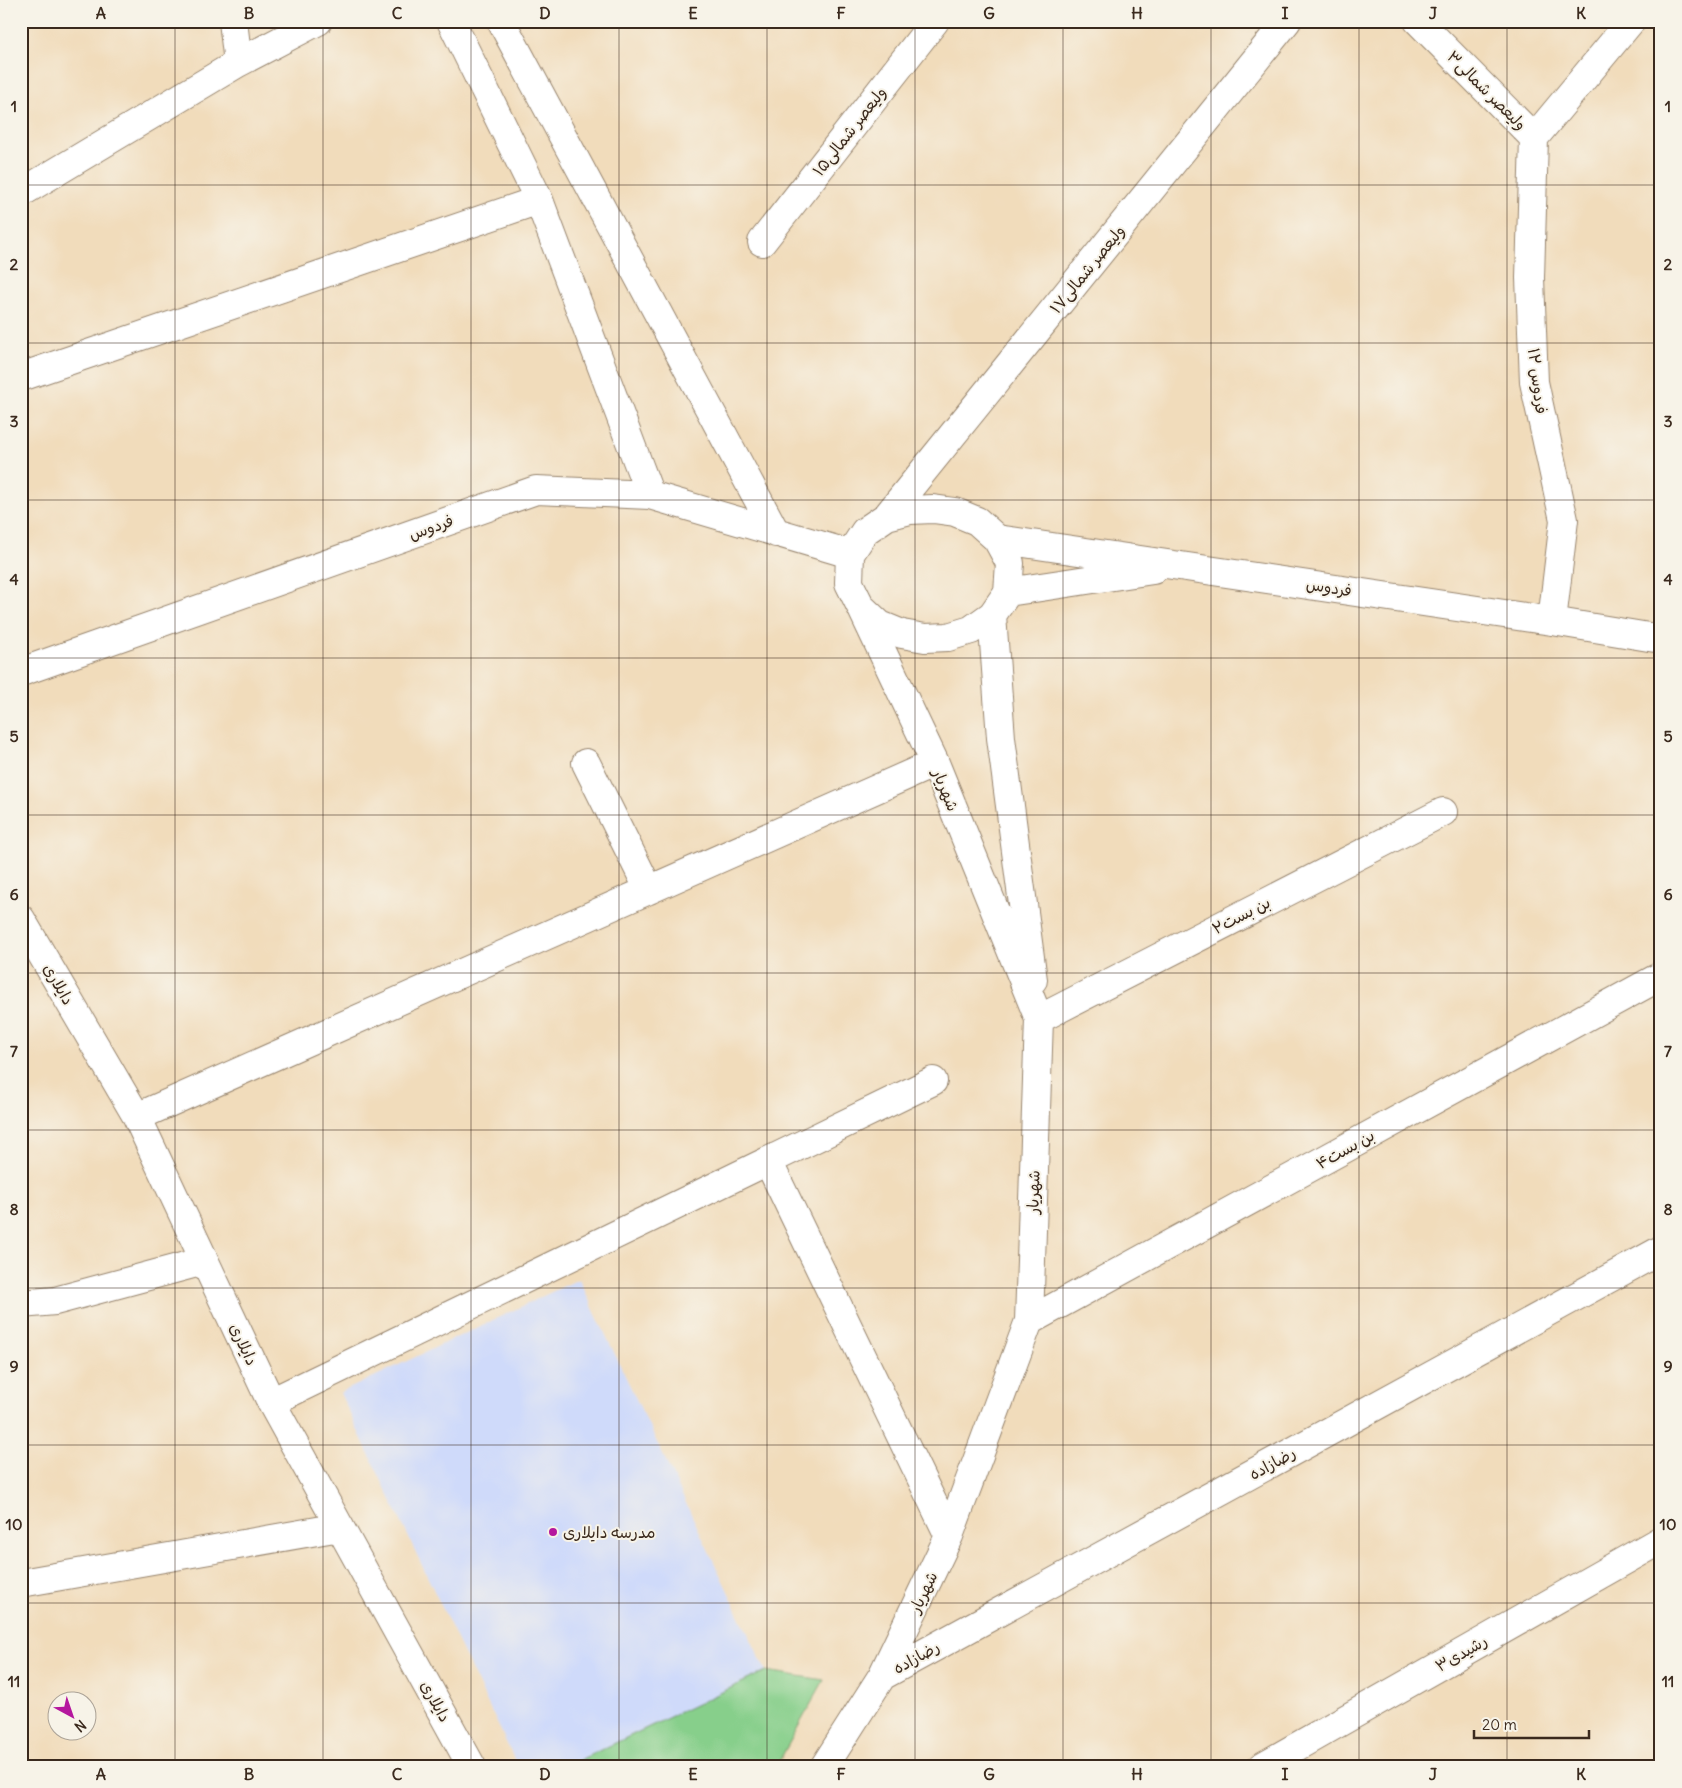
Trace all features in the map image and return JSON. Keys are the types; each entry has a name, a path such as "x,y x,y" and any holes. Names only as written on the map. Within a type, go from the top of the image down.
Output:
{"street":[{"path":"233,21 238,63"},
{"path":"21,193 238,63 318,21"},
{"path":"451,21 538,200 650,495"},
{"path":"501,21 776,532"},
{"name":"ولیعصر شمالی۱۵","path":"762,242 935,21"},
{"name":"ولیعصر شمالی۱۷","path":"887,516 1287,21"},
{"name":"ولیعصر شمالی۳","path":"1418,21 1534,138"},
{"path":"1534,138 1631,21"},
{"name":"فردوس ۱۲","path":"1534,138 1530,278 1534,382 1564,520 1552,621"},
{"path":"21,377 538,200"},
{"name":"فردوس","path":"21,672 536,490 650,495 850,554"},
{"path":"933,509 956,512 978,521 997,539 1010,563 1008,592 992,614 971,630 948,637 925,638 902,634 880,625 861,608 849,583 850,554 866,531 887,516 910,510 933,509"},
{"name":"فردوس","path":"997,539 1182,565 1661,639"},
{"path":"1008,592 1182,565"},
{"name":"شهریار","path":"824,1767 882,1676 949,1536 1029,1321 1039,1019 935,763 861,608"},
{"path":"992,614 1000,738 1039,1019"},
{"path":"586,763 649,890"},
{"path":"137,1117 935,763"},
{"name":"بن بست۲","path":"1039,1019 1443,812"},
{"name":"دایلاری","path":"21,919 137,1117 271,1402 472,1767"},
{"name":"بن بست۴","path":"1029,1321 1661,976"},
{"path":"271,1402 933,1081"},
{"path":"768,1161 949,1536"},
{"name":"رضازاده","path":"882,1676 1661,1250"},
{"path":"21,1304 55,1301 204,1260"},
{"path":"21,1583 340,1527"},
{"name":"رشیدی۳","path":"1260,1767 1661,1540"}],"shaded area":[{"name":"مدرسه دایلاری","path":"579,1279 766,1671 565,1767 518,1767 340,1393"}],"green space":[{"path":"766,1671 824,1680 776,1767 565,1767"}],"place":[{"name":"مدرسه دایلاری","path":"553,1532"}]}
